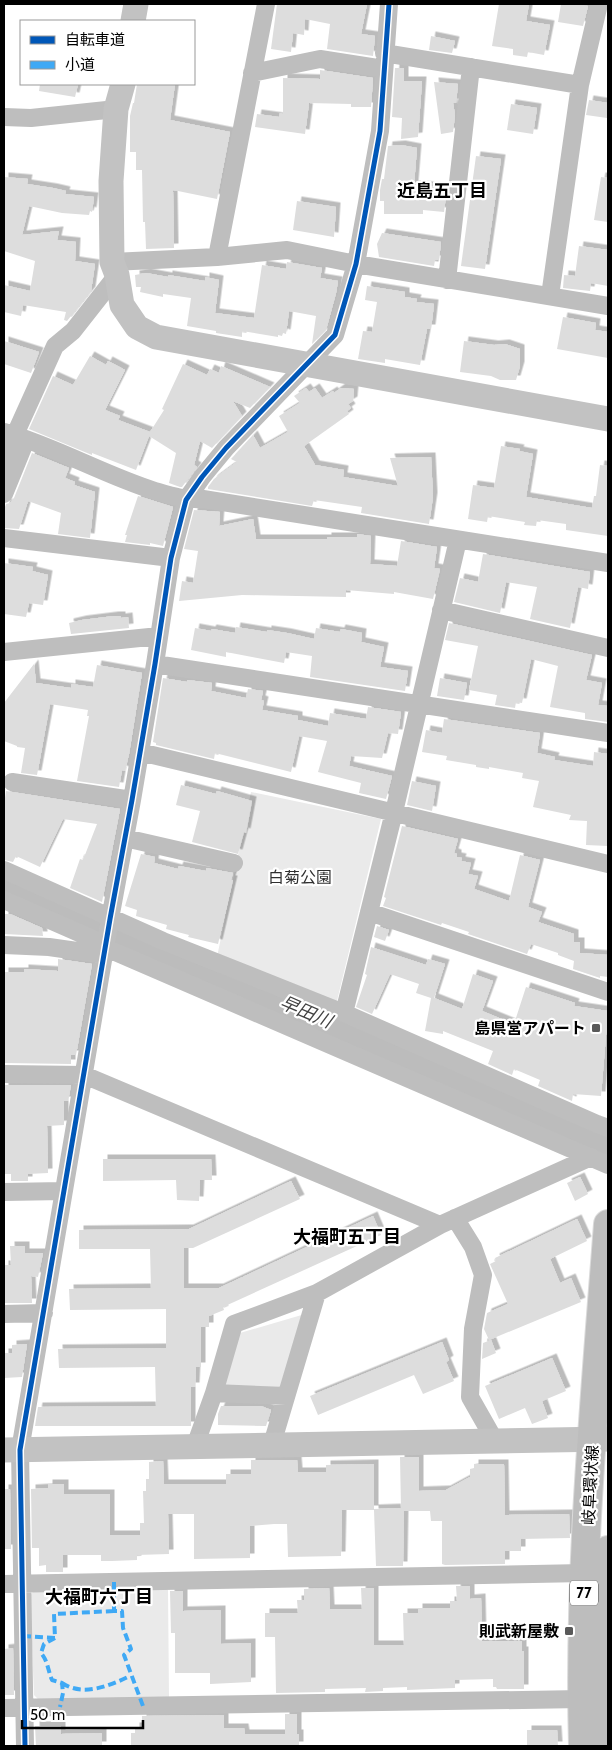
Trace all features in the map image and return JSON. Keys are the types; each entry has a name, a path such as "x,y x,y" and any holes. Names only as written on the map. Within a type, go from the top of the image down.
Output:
{"main road":[{"name":"岐阜環状線","path":"606,1746 598,1700 602,1567 600,1439 608,1224"},
{"name":"岐阜環状線","path":"583,1746 598,1700"}],"street":[{"path":"133,20 136,4"},
{"path":"217,257 266,4"},
{"path":"25,1746 22,1584 12,1450 44,1313 155,664 170,558 186,500 226,448 335,335 356,264 380,130 389,4"},
{"path":"550,296 580,85 599,4"},
{"path":"252,73 320,59 384,61 471,67 580,85"},
{"path":"447,280 471,67"},
{"path":"123,85 116,109 111,181 114,268 122,305 137,327 156,337 608,419"},
{"path":"4,117 31,118 116,109"},
{"path":"114,268 287,250 447,280 608,306"},
{"path":"4,459 55,346 73,331 114,268"},
{"path":"4,494 15,436"},
{"path":"15,436 139,486 186,500 203,499 608,563"},
{"path":"4,538 170,558"},
{"path":"344,1013 394,812 458,540"},
{"path":"441,610 608,648"},
{"path":"4,652 159,636"},
{"path":"155,664 608,733"},
{"path":"140,752 608,864"},
{"path":"12,782 132,800"},
{"path":"125,838 234,863"},
{"path":"4,870 107,936 608,1165"},
{"path":"4,900 93,939 107,936"},
{"path":"369,912 608,992"},
{"path":"4,944 49,948 107,936 344,1013 608,1128"},
{"path":"4,1074 84,1075 448,1221 473,1247 483,1275 474,1329 470,1397 495,1441"},
{"path":"195,1446 214,1392 234,1324 316,1293 448,1221 591,1157"},
{"path":"4,1192 64,1191"},
{"path":"272,1444 316,1293"},
{"path":"4,1314 44,1313"},
{"path":"214,1392 286,1396"},
{"path":"12,1450 600,1439"},
{"path":"4,1584 602,1567"},
{"path":"4,1708 598,1700"}],"green space":[{"name":"白菊公園","path":"251,792 381,819 336,1005 217,957"},
{"path":"305,1314 285,1397 213,1397 233,1335"},
{"path":"36,1589 168,1589 169,1698 39,1700 34,1695 30,1595"}],"building":[{"path":"277,4 367,4 361,34 375,36 373,56 327,49 330,24 305,19 304,35 293,33 291,52 271,49"},
{"path":"499,4 529,4 526,21 550,25 544,55 528,52 527,57 513,55 513,49 492,46"},
{"path":"561,4 588,6 583,26 558,22"},
{"path":"431,36 455,41 452,53 429,50"},
{"path":"395,68 404,68 404,81 422,81 418,137 401,139 402,118 392,117"},
{"path":"320,70 373,78 371,107 351,107 351,104 309,103 305,134 255,127 257,114 279,117 280,113 283,114 283,78 320,79"},
{"path":"434,82 458,84 456,103 453,103 455,115 453,132 441,134"},
{"path":"40,85 78,85 75,97 39,91"},
{"path":"137,85 175,85 170,120 230,132 217,199 173,190 174,248 146,249 145,222 143,222 142,170 136,170 136,152 130,152 130,116"},
{"path":"589,100 608,103 607,118 586,115"},
{"path":"511,104 537,108 533,134 507,130"},
{"path":"401,145 417,148 414,185 447,187 444,212 423,210 423,214 384,214 384,201 380,201 380,190 382,179 384,179 388,146"},
{"path":"476,156 501,159 485,269 461,266"},
{"path":"4,177 28,179 27,184 66,191 65,194 94,197 92,212 90,211 89,215 62,213 29,206 22,235 59,231 57,240 76,242 75,261 95,264 91,291 67,321 64,320 66,312 23,305 21,316 4,312 4,285 30,291 35,261 4,251"},
{"path":"601,177 608,178 608,222 594,220"},
{"path":"297,201 336,207 334,237 293,230"},
{"path":"382,233 441,242 439,260 435,260 434,266 379,257 377,244"},
{"path":"579,246 608,250 608,286 591,283 590,291 563,288 564,275 575,276"},
{"path":"287,262 322,268 320,278 338,281 326,330 312,344 316,316 289,311 286,334 283,333 282,336 278,335 278,337 242,331 242,337 216,333 216,331 187,326 191,298 163,294 163,297 140,292 141,287 136,287 135,275 146,273 205,281 205,277 219,280 215,313 254,318 262,265 286,269"},
{"path":"367,286 405,292 405,297 417,299 416,302 434,304 431,329 427,329 420,365 385,359 385,363 358,359 363,331 372,332 377,302 365,300"},
{"path":"563,317 596,323 595,330 608,332 608,358 557,349"},
{"path":"4,341 39,352 31,373 4,364"},
{"path":"464,341 494,345 505,344 520,349 520,366 516,380 500,380 491,376 460,372"},
{"path":"90,356 106,365 108,361 125,370 105,410 120,416 118,420 150,432 164,410 162,409 183,364 207,375 210,369 219,373 221,366 270,387 250,408 233,401 242,416 212,448 200,441 194,465 197,467 182,487 180,487 169,483 176,453 149,436 136,470 92,453 92,455 29,429 53,376 73,385"},
{"path":"306,388 309,392 315,388 322,398 341,388 354,389 353,401 348,404 351,408 347,411 349,414 304,446 315,465 344,470 343,477 398,486 390,458 431,457 433,497 429,524 361,513 362,507 314,500 312,506 208,489 214,479 237,462 231,459 253,435 260,448 288,432 279,416 300,403 294,396"},
{"path":"501,446 520,449 519,451 533,454 526,497 592,508 594,496 596,496 600,465 608,466 608,536 566,530 566,524 537,520 536,526 524,525 525,522 488,516 487,522 468,519 473,485 494,488"},
{"path":"32,453 69,468 65,478 75,482 74,485 95,492 90,538 58,534 61,513 28,501 19,529 4,528 6,504 10,503 14,498"},
{"path":"138,496 173,507 163,546 150,543 150,545 125,542 127,535 125,535"},
{"path":"194,510 220,512 219,526 253,519 256,539 327,539 327,537 357,537 357,534 371,536 370,564 397,566 401,541 437,547 434,568 440,569 433,599 394,592 394,594 346,590 346,597 242,595 179,601 182,581 193,583 198,551 184,549"},
{"path":"483,554 590,572 588,589 578,587 570,628 530,619 537,587 506,582 500,613 454,602 460,578 478,582"},
{"path":"4,563 33,567 32,571 48,575 43,605 29,603 26,617 4,614"},
{"path":"114,616 128,617 129,628 71,634 69,623"},
{"path":"449,623 592,655 586,680 602,683 598,705 608,706 608,722 585,719 585,713 550,707 558,666 531,659 522,703 516,702 515,708 495,705 497,695 469,690 478,646 445,640"},
{"path":"236,627 287,633 314,639 316,628 340,632 341,629 362,633 361,642 384,647 380,667 408,671 405,691 310,677 312,656 286,652 284,663 226,652 226,657 191,650 195,628 235,633"},
{"path":"34,664 36,683 71,688 71,684 93,687 97,665 142,673 129,754 125,771 122,770 119,787 77,781 89,716 87,716 88,710 50,704 37,775 21,773 25,748 17,747 4,741 4,703"},
{"path":"163,678 187,682 187,680 212,683 211,691 246,698 248,689 263,691 261,700 264,701 262,710 298,716 298,720 328,726 330,713 366,719 368,707 401,712 398,734 388,733 382,758 351,756 349,766 392,776 386,799 359,793 361,783 318,772 327,741 299,736 291,772 215,753 214,759 156,745 153,742"},
{"path":"440,678 467,683 464,700 437,696"},
{"path":"444,719 540,733 537,753 555,757 554,760 593,766 594,752 608,754 608,846 586,845 587,821 569,820 571,815 533,807 539,781 522,778 523,773 489,767 489,769 476,767 476,765 446,760 447,756 422,752 426,730 442,733"},
{"path":"412,781 436,786 432,811 407,805"},
{"path":"181,785 216,794 217,791 252,801 246,833 244,832 238,854 192,842 200,811 176,805"},
{"path":"6,791 120,809 102,902 70,888 80,859 83,860 97,824 63,819 40,867 16,856 13,862 4,860 4,805"},
{"path":"402,826 458,839 454,853 457,854 457,857 462,858 461,861 471,863 468,874 478,876 474,889 509,901 520,855 540,860 528,907 542,912 538,922 574,934 574,942 580,942 580,953 608,955 608,977 600,976 600,978 573,969 574,961 558,955 558,953 531,944 527,954 442,923 441,925 383,906"},
{"path":"141,854 155,857 154,863 178,869 179,866 233,873 218,944 188,937 189,935 166,929 167,925 136,916 137,910 125,906"},
{"path":"4,914 10,914 42,928 43,936 4,934"},
{"path":"377,926 389,930 385,941 374,937"},
{"path":"371,947 426,965 428,959 445,964 434,998 462,1009 473,974 493,981 482,1011 514,1024 526,987 575,1003 574,1006 608,1011 601,1096 573,1094 572,1101 538,1086 540,1080 514,1069 512,1075 488,1064 493,1051 443,1031 443,1034 425,1031 431,998 416,993 419,984 390,974 372,1014 356,1007 367,975 365,974"},
{"path":"58,959 92,964 76,1055 71,1055 71,1064 4,1063 4,972 24,972 24,969 58,971"},
{"path":"4,1085 71,1085 68,1101 64,1101 64,1125 47,1126 48,1173 28,1174 28,1181 11,1181 11,1174 4,1174"},
{"path":"103,1159 211,1159 212,1180 200,1180 199,1201 177,1200 176,1180 103,1181"},
{"path":"580,1177 588,1194 575,1201 567,1183"},
{"path":"291,1181 300,1199 193,1248 184,1248 184,1288 219,1288 373,1216 381,1235 223,1307 224,1310 209,1316 209,1327 201,1327 201,1367 196,1367 195,1387 191,1387 191,1426 35,1426 38,1407 156,1406 155,1367 59,1368 58,1349 166,1348 166,1309 70,1310 69,1289 151,1288 150,1249 79,1249 79,1230 189,1229"},
{"path":"577,1219 587,1241 550,1259 560,1283 571,1278 581,1302 489,1340 484,1329 487,1313 508,1304 490,1264 496,1261 495,1258"},
{"path":"10,1246 25,1246 25,1253 43,1253 38,1277 31,1276 32,1303 4,1303 4,1265 11,1265"},
{"path":"491,1340 496,1353 482,1359 483,1343"},
{"path":"442,1342 449,1360 446,1362 454,1381 423,1394 414,1375 318,1415 310,1396"},
{"path":"27,1344 22,1377 4,1378 4,1353 12,1353 12,1345"},
{"path":"552,1358 566,1391 542,1401 548,1418 532,1424 525,1408 499,1419 485,1386"},
{"path":"221,1406 261,1406 271,1410 266,1426 218,1425 218,1414"},
{"path":"400,1457 419,1457 419,1491 446,1490 470,1477 470,1469 474,1468 474,1464 504,1464 505,1515 569,1514 570,1538 521,1539 521,1551 505,1551 505,1564 445,1565 442,1564 442,1521 431,1521 430,1511 404,1511 403,1566 376,1566 374,1510 342,1510 341,1556 288,1557 287,1524 274,1524 250,1526 250,1558 194,1559 194,1514 168,1514 169,1554 137,1555 137,1560 112,1561 101,1561 101,1555 63,1555 63,1572 46,1572 46,1565 39,1566 39,1548 32,1548 31,1489 48,1488 48,1484 64,1484 64,1494 110,1494 110,1535 140,1535 140,1523 144,1523 143,1491 146,1491 146,1479 149,1479 149,1462 163,1461 164,1484 226,1484 226,1474 251,1474 251,1460 297,1460 298,1472 326,1472 326,1465 374,1464 374,1509 401,1508"},
{"path":"4,1489 10,1489 11,1549 4,1549"},
{"path":"456,1586 470,1586 470,1599 481,1598 482,1641 522,1641 522,1651 524,1651 524,1689 497,1689 493,1687 493,1679 455,1680 455,1688 407,1690 407,1687 383,1688 383,1691 365,1692 366,1688 325,1689 325,1692 276,1693 275,1637 265,1637 265,1613 298,1613 297,1600 304,1600 304,1589 329,1588 330,1609 362,1609 361,1588 374,1588 374,1645 404,1645 403,1613 418,1613 418,1608 450,1608 450,1601 457,1601"},
{"path":"170,1591 183,1591 183,1611 221,1610 221,1644 251,1643 251,1682 210,1684 210,1673 175,1673 175,1633 171,1633"},
{"path":"13,1648 14,1695 5,1695 4,1649"},
{"path":"285,1714 297,1714 299,1746 131,1746 131,1733 135,1733 135,1727 142,1727 142,1716 224,1715 224,1728 244,1728 245,1734 285,1734"},
{"path":"35,1726 61,1726 61,1734 102,1733 102,1746 36,1746"},
{"path":"527,1730 557,1730 558,1746 527,1746"}],"waterway":[{"name":"早田川","path":"4,881 608,1143"}],"marked path":[{"path":"114,1582 114,1611 122,1611 123,1628 131,1649 124,1655 143,1706"},
{"path":"23,1636 55,1638 54,1614 114,1611"},
{"path":"55,1638 44,1644 41,1653 47,1663 52,1680 62,1683 63,1693 60,1707"},
{"path":"62,1683 70,1687 87,1690 105,1686 130,1676"}],"cycle path":[{"path":"25,1746 20,1450 132,800 171,558 186,500 202,477 226,448 335,335 356,264 380,131 389,4"}],"place":[{"name":"島県営アパート","path":"596,1028"},
{"name":"則武新屋敷","path":"569,1631"}],"district":[{"name":"近島五丁目","path":"442,191"},
{"name":"大福町五丁目","path":"347,1237"},
{"name":"大福町六丁目","path":"99,1597"}]}
